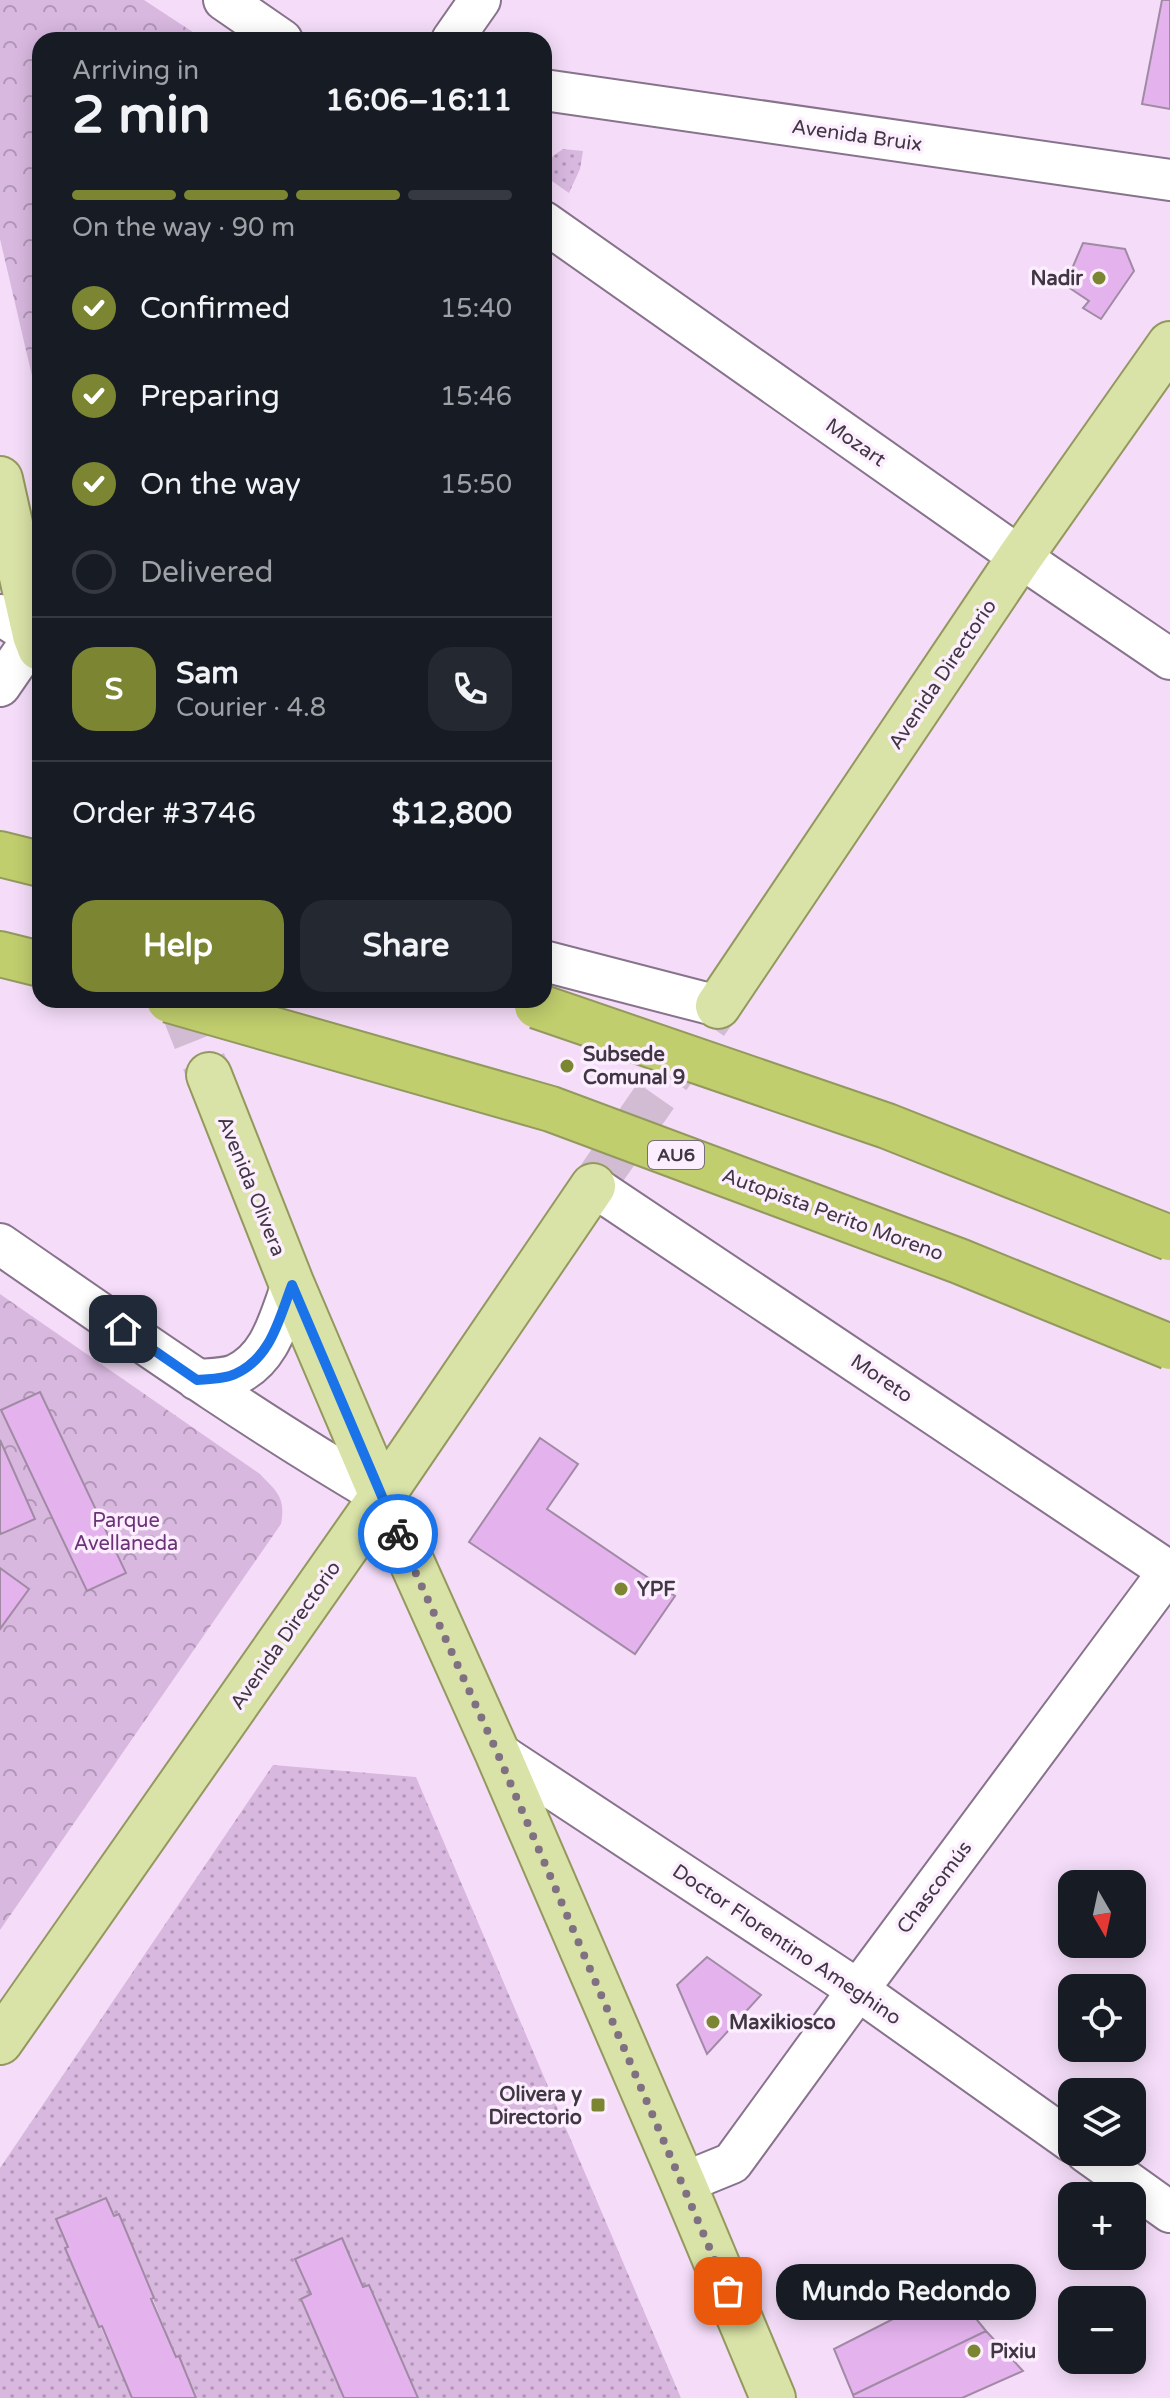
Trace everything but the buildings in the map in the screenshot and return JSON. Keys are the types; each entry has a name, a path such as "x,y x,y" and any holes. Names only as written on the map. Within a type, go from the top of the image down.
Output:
{"highway":[{"path":"0,854 32,862"},
{"path":"0,954 32,962"},
{"name":"Autopista Perito Moreno","path":"197,1008 551,1109 959,1261 1170,1347"},
{"path":"540,1008 887,1126 1170,1238"}],"main road":[{"name":"Avenida Directorio","path":"718,1006 1020,557 1170,344"},
{"path":"0,479 31,633"},
{"name":"Avenida Olivera","path":"209,1075 292,1285 382,1496 497,1752 773,2398"},
{"name":"Avenida Directorio","path":"0,2042 382,1496 593,1186"}],"street":[{"path":"224,0 270,32"},
{"path":"458,32 480,0"},
{"name":"Avenida Bruix","path":"552,91 1170,180"},
{"name":"Mozart","path":"552,228 1170,659"},
{"path":"0,686 31,633"},
{"path":"552,963 718,1006"},
{"name":"Moreto","path":"593,1186 1170,1571"},
{"path":"0,1244 315,1458 382,1496"},
{"path":"197,1380 233,1376 255,1363 271,1342 292,1285"},
{"name":"Chascomús","path":"683,2183 732,2163 1170,1571"},
{"name":"Doctor Florentino Ameghino","path":"497,1752 858,1990 1058,2132"},
{"path":"1106,2166 1170,2212"}],"green space":[{"path":"0,0 144,0 193,32 32,32 32,376 0,239"},
{"path":"563,149 583,151 580,169 569,193 552,181 553,156"},
{"name":"Parque Avellaneda","path":"0,1294 260,1474 279,1496 282,1515 281,1524 0,1930"},
{"path":"273,1765 416,1777 681,2398 418,2398 342,2238 295,2259 311,2294 301,2299 344,2398 196,2398 179,2357 176,2357 119,2214 114,2216 106,2198 66,2248 132,2398 0,2398 0,2168"}],"tunnel":[{"path":"593,1186 718,1006"},
{"path":"182,1008 209,1075"}],"way so far":[{"path":"398,1534 497,1752 728,2291"}],"place":[{"name":"Nadir","path":"1099,278"},
{"name":"Subsede Comunal 9","path":"567,1066"},
{"name":"YPF","path":"621,1589"},
{"name":"Maxikiosco","path":"713,2022"},
{"name":"Olivera y Directorio","path":"598,2105"},
{"name":"Mundo Redondo","path":"728,2291"},
{"name":"Pixiu","path":"974,2351"}],"route":[{"path":"123,1329 197,1380 233,1376 255,1363 271,1342 292,1285 398,1534"}]}
